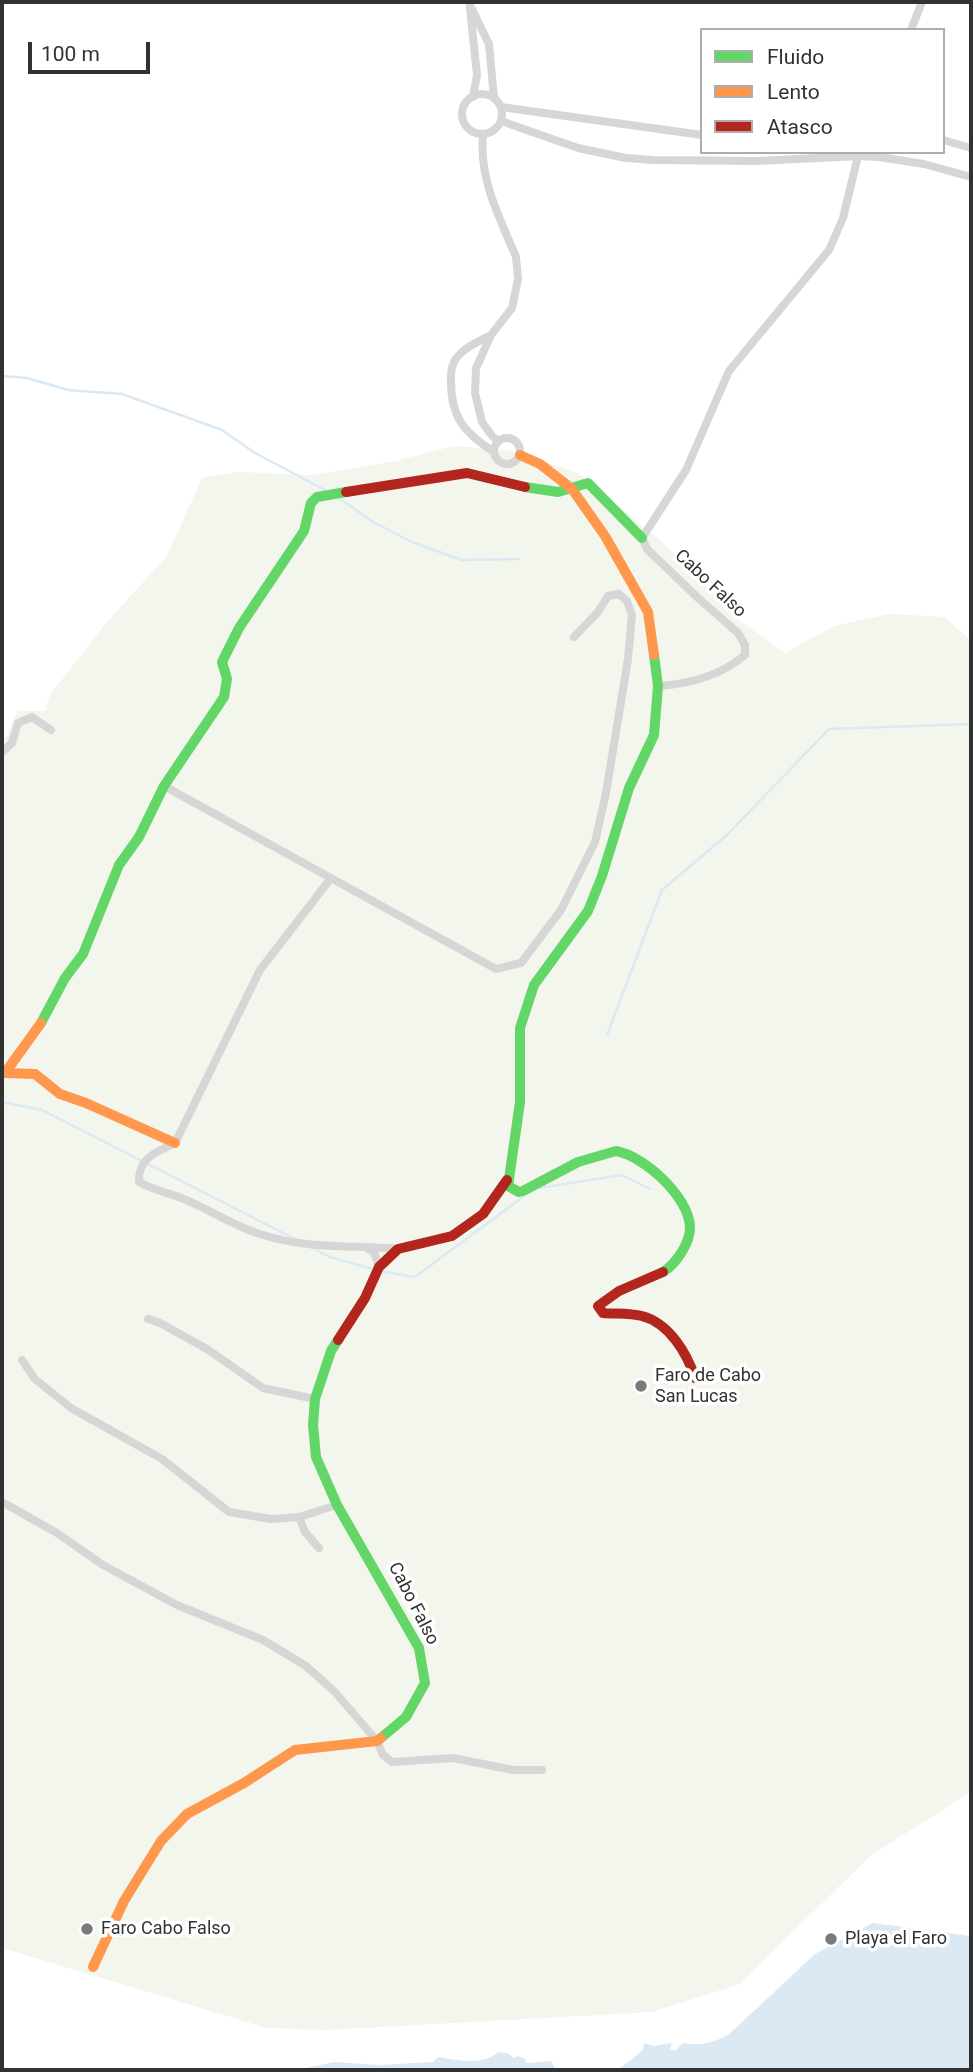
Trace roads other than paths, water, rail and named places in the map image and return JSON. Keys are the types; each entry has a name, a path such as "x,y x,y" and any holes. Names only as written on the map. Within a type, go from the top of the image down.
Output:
{"street":[{"path":"469,2 477,75 473,97"},
{"path":"469,2 489,44 494,98 501,107 501,121 496,129 483,135 471,131 463,121 464,105 480,94 494,98"},
{"path":"912,28 922,2"},
{"path":"501,107 700,135"},
{"path":"501,121 578,148 639,159 757,161 859,154 900,159 953,170 971,177"},
{"path":"483,135 481,154 484,179 516,257 517,279 512,308 491,335 476,368 475,393 482,422 499,441"},
{"path":"945,141 971,148"},
{"path":"3,1072 44,1019 65,978 83,954 119,865 139,837 164,786 223,698 227,679 222,662 239,628 304,531 311,503 317,496 467,473 541,491 558,492 588,483 642,538 691,460 729,371 829,250 843,218 859,154"},
{"path":"491,335 470,346 456,358 450,371 450,397 457,416 467,431 494,452 496,460 503,464 515,462 520,456 520,447 515,440 507,438 499,441 494,452"},
{"path":"470,346 484,353"},
{"path":"467,431 482,422"},
{"path":"520,456 540,464 572,489 606,536 648,612 658,685"},
{"name":"Cabo Falso","path":"377,1741 406,1717 425,1683 419,1648 337,1505 316,1457 314,1399 331,1352 365,1298 379,1267 398,1249 452,1236 483,1214 508,1180 520,1101 520,1028 534,985 588,911 603,876 629,788 654,735 658,685 686,684 716,673 745,655 745,645 738,633 657,558 642,538"},
{"path":"164,786 496,969 521,963 561,910 595,842 606,793 628,659 632,615 627,601 619,594 608,596 598,612 574,637"},
{"path":"2,752 12,743 18,723 32,716 51,730"},
{"path":"331,878 260,970 175,1143 155,1152 145,1162 139,1170 139,1182 263,1235 307,1245 398,1249"},
{"path":"3,1072 35,1074 60,1094 175,1143"},
{"path":"508,1180 511,1189 523,1191 578,1161 616,1151 647,1166 666,1181 688,1219 689,1235 682,1250 672,1266 664,1272 635,1282 598,1306 603,1313 644,1316 663,1327 690,1365 695,1378"},
{"path":"367,1248 374,1252 379,1267"},
{"path":"148,1319 207,1349 263,1388 314,1399"},
{"path":"22,1360 35,1380 71,1408 162,1459 229,1512 271,1519 299,1517 337,1505"},
{"path":"2,1502 103,1565 164,1599 263,1640 306,1666 335,1692 377,1741 383,1755 392,1762 453,1758 513,1770 542,1770"},
{"path":"299,1517 305,1532 319,1548"},
{"path":"93,1967 124,1901 160,1840 187,1814 244,1783 295,1750 377,1741"}],"waterway":[{"path":"2,376 27,378 68,390 122,394 222,430 255,453 327,491"},
{"path":"339,498 373,522 412,542 462,560 519,559"},
{"path":"607,1035 662,890 727,835 829,729 971,724"},
{"path":"2,1102 42,1110 295,1239"},
{"path":"539,1188 622,1175 650,1189"},
{"path":"379,1271 415,1277 524,1196"},
{"path":"313,1248 330,1257 373,1269"}],"place":[{"name":"Faro de Cabo San Lucas","path":"641,1386"},
{"name":"Faro Cabo Falso","path":"87,1929"},
{"name":"Playa el Faro","path":"831,1939"}]}
